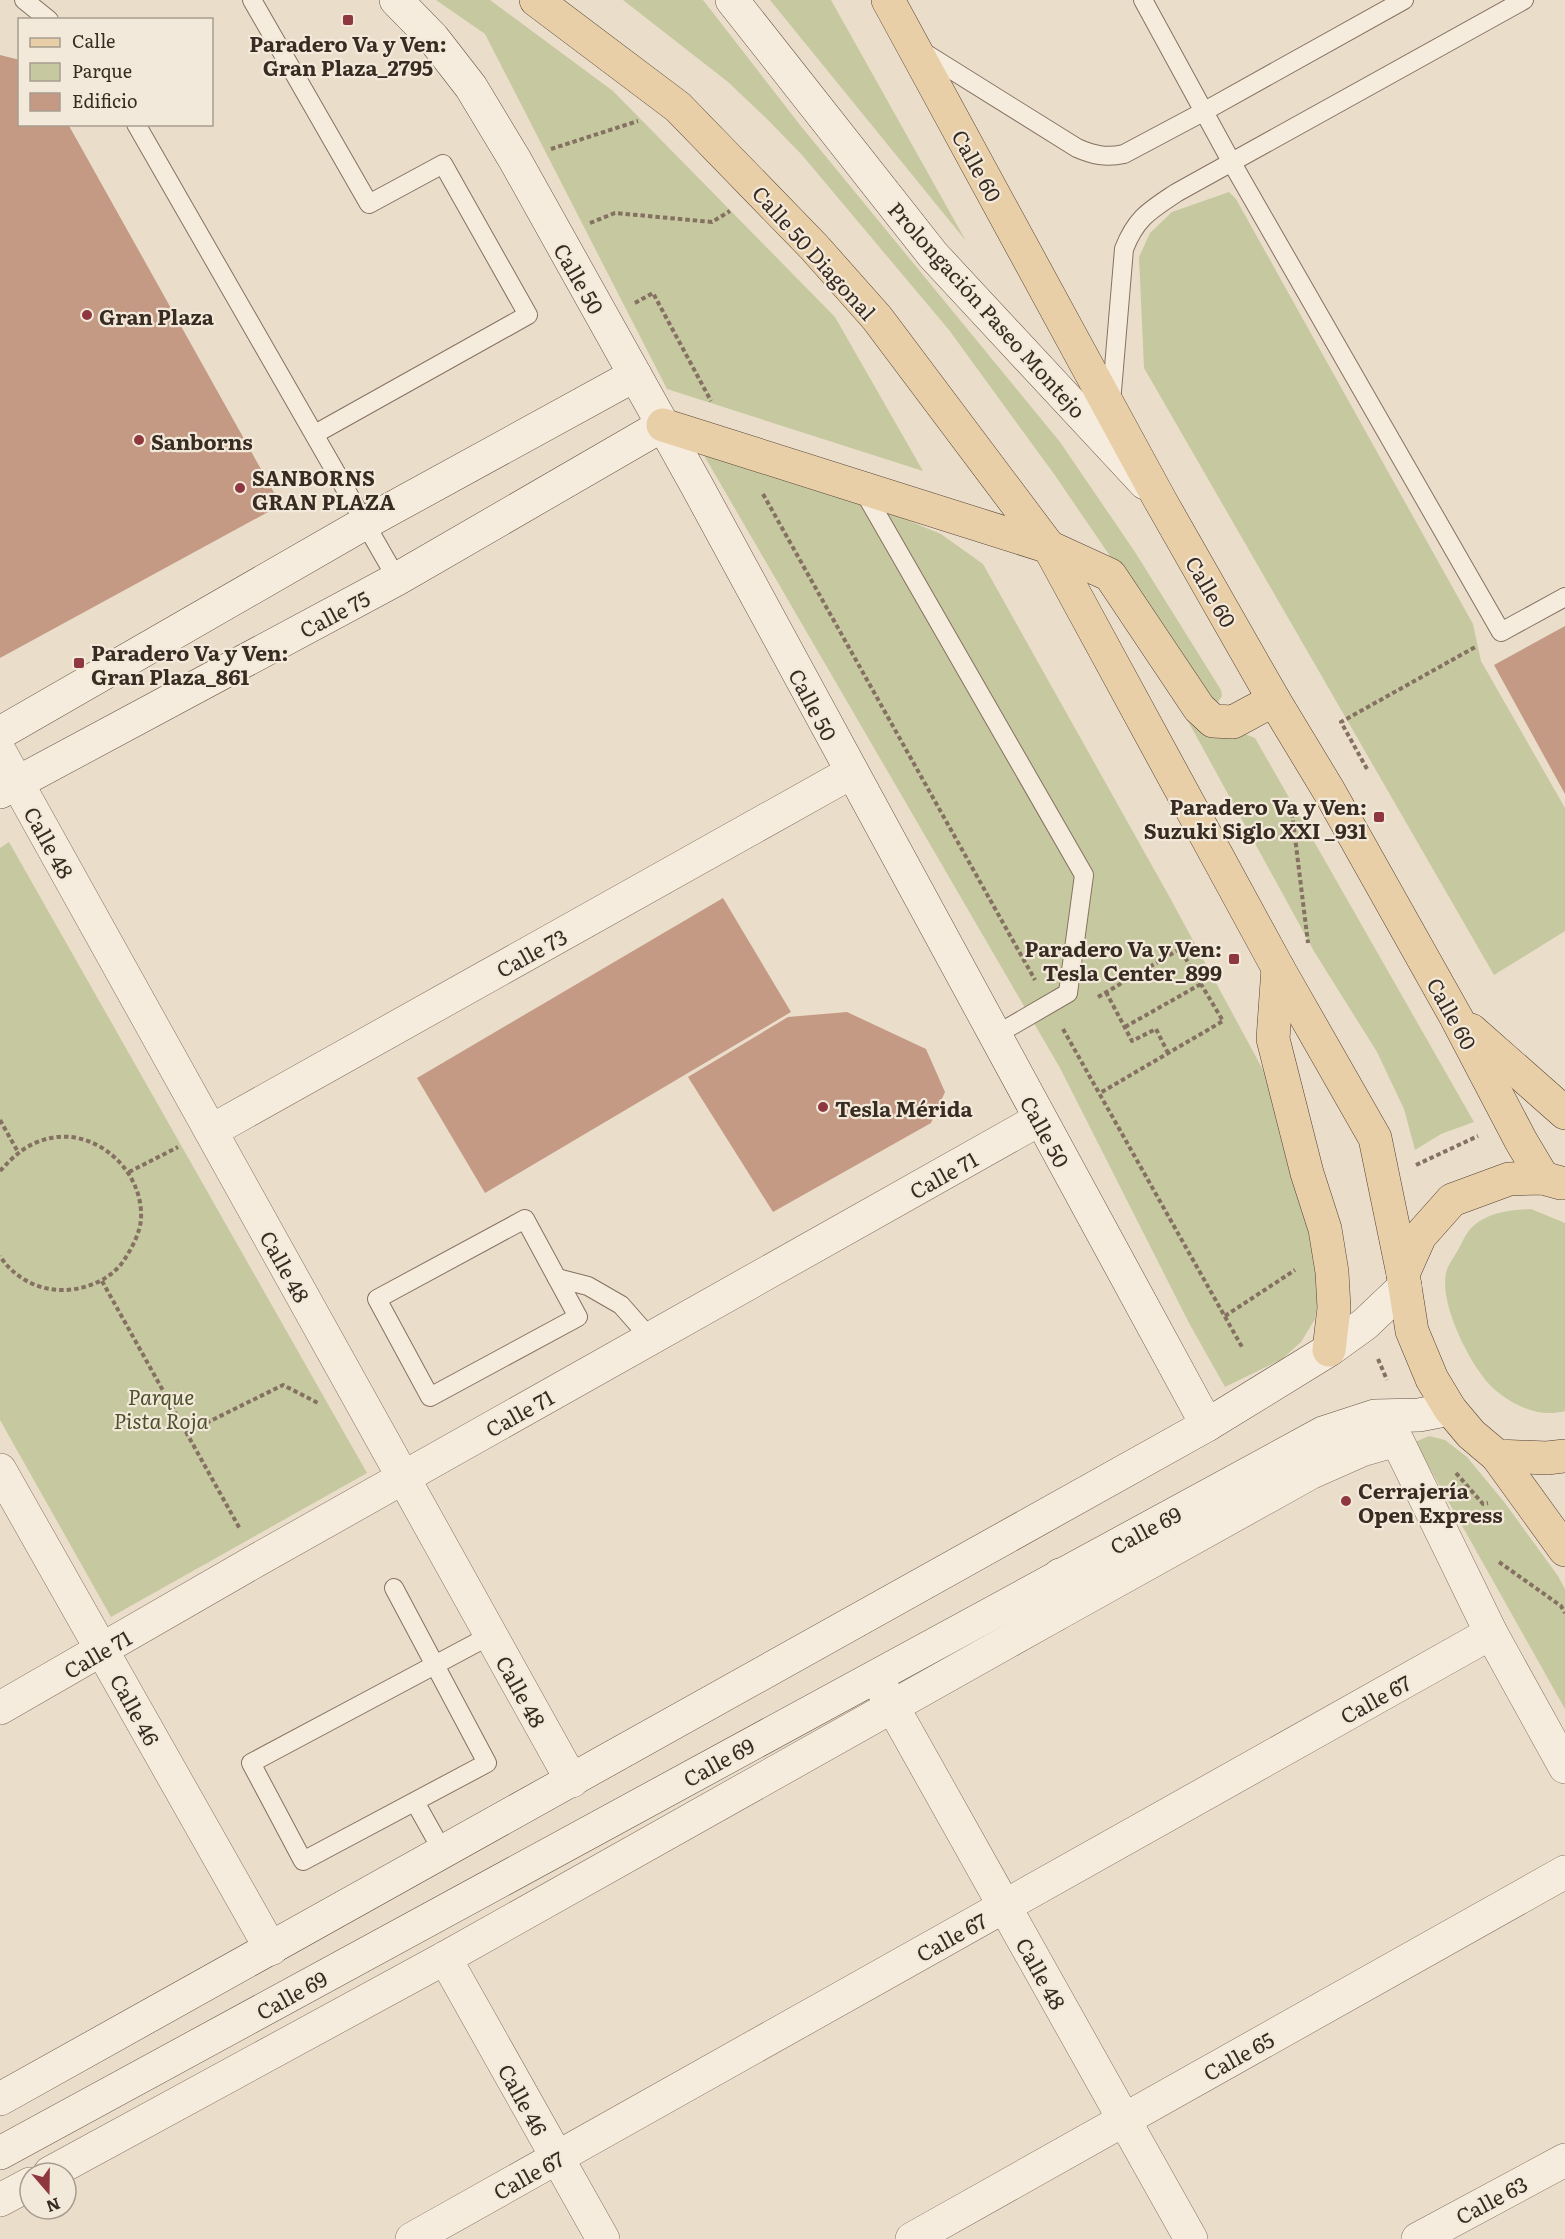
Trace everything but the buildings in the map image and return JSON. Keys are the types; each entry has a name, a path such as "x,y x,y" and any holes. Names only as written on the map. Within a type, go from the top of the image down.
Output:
{"main road":[{"name":"Calle 50 Diagonal","path":"536,0 678,107 814,246 877,318 1049,547"},
{"name":"Calle 60","path":"888,0 1160,500 1274,700 1329,791 1456,1017 1521,1141 1554,1182"},
{"path":"663,425 1049,547 1110,575 1199,708 1213,721 1233,722 1274,700"},
{"path":"1049,547 1278,968 1375,1138 1412,1331 1432,1379 1450,1409 1471,1434 1497,1456 1565,1550"},
{"path":"1278,968 1273,1039 1307,1173 1325,1229 1332,1272 1334,1308 1329,1350"},
{"path":"1456,1017 1565,1113"},
{"path":"1404,1280 1420,1236 1452,1200 1509,1179 1554,1182"},
{"path":"1497,1456 1547,1458 1565,1456"}],"street":[{"name":"Calle 50","path":"396,0 433,38 471,87 515,160 663,425 1207,1425"},
{"name":"Prolongación Paseo Montejo","path":"732,0 933,255 1160,500"},
{"path":"0,733 365,523 635,375"},
{"name":"Calle 75","path":"8,787 397,579 663,425"},
{"name":"Calle 48","path":"0,752 8,787 211,1131 572,1781"},
{"name":"Calle 73","path":"211,1131 852,772"},
{"name":"Calle 71","path":"0,1708 256,1560 1040,1119"},
{"path":"0,2099 265,1938 443,1852 1207,1425 1329,1350 1365,1324 1404,1280"},
{"name":"Calle 69","path":"0,2153 1323,1433 1375,1416 1419,1414 1450,1409"},
{"name":"Calle 69","path":"72,2161 445,1958 1310,1473 1362,1450 1397,1440 1491,1633"},
{"name":"Calle 46","path":"0,1470 265,1938"},
{"path":"1055,1615 1060,1575"},
{"path":"1491,1633 1565,1767"},
{"name":"Calle 67","path":"412,2239 1491,1633"},
{"name":"Calle 48","path":"875,1675 1191,2239"},
{"name":"Calle 65","path":"912,2239 1565,1872"},
{"name":"Calle 46","path":"445,1958 603,2239"},
{"name":"Calle 63","path":"1418,2239 1565,2160"},
{"path":"0,2200 18,2190"}],"lane":[{"path":"24,0 46,18"},
{"path":"252,0 369,204 443,164 528,315 315,434"},
{"path":"1143,0 1203,112 1501,632 1565,597"},
{"path":"913,45 1077,148 1110,157 1124,154 1203,112 1404,0"},
{"path":"1111,409 1124,249 1132,229 1149,211 1176,193 1524,0"},
{"path":"137,126 397,579"},
{"path":"862,488 1084,875 1068,993 994,1036"},
{"path":"557,1278 578,1317 430,1397 377,1299 525,1219 557,1278 588,1286 621,1305 650,1338"},
{"path":"394,1588 435,1664 487,1763 303,1861 251,1763 435,1664 491,1635"},
{"path":"415,1802 443,1852"}],"path":[{"path":"515,160 678,107"},
{"path":"557,238 615,213 712,222 762,193"},
{"path":"629,306 653,293 712,402"},
{"path":"763,494 1040,988"},
{"path":"1367,769 1341,722 1501,632"},
{"path":"1292,813 1309,951"},
{"path":"1097,998 1180,949 1223,1021 1100,1093"},
{"path":"1125,1027 1201,984"},
{"path":"1106,992 1132,1041 1155,1029 1168,1053"},
{"path":"1058,1020 1242,1347"},
{"path":"0,1120 18,1152"},
{"path":"129,1172 211,1131"},
{"path":"1416,1165 1478,1136"},
{"path":"0,1171 18,1152 41,1140 66,1137 90,1142 112,1154 129,1172 139,1195 141,1220 134,1244 122,1265 102,1281 78,1290 52,1290 27,1282 6,1266 0,1257"},
{"path":"1225,1316 1301,1266"},
{"path":"102,1281 256,1560"},
{"path":"1377,1359 1387,1381"},
{"path":"186,1433 283,1385 321,1405"},
{"path":"1490,1556 1561,1606 1565,1613"}],"green space":[{"path":"436,0 490,0 613,91 835,317 923,471 667,389 485,34"},
{"path":"623,0 703,0 800,125 1060,442 1135,552 1221,690 1222,696 1218,702 1211,702 1207,698 1054,474 949,330 802,155 728,82"},
{"path":"770,0 831,0 966,241"},
{"path":"1229,192 1236,199 1473,624 1481,661 1565,808 1565,931 1494,975 1144,368 1139,257 1150,233 1172,212"},
{"path":"702,452 868,504 941,534 983,564 1169,896 1275,1092 1322,1271 1315,1319 1301,1342 1282,1359 1225,1387 1189,1323 1060,1068"},
{"path":"1146,648 1245,734 1255,738 1474,1122 1441,1134 1415,1150 1404,1109 1377,1052 1315,953"},
{"name":"Parque Pista Roja","path":"9,842 367,1473 111,1617 0,1420 0,848"},
{"path":"1531,1209 1565,1223 1565,1411 1555,1413 1536,1412 1518,1405 1494,1389 1485,1379 1459,1335 1447,1301 1445,1286 1448,1266 1465,1236 1474,1226 1496,1214"},
{"path":"1429,1436 1445,1440 1467,1457 1505,1503 1565,1589 1565,1709 1415,1442"}],"place":[{"name":"Paradero Va y Ven: Gran Plaza_2795","path":"348,20"},
{"name":"Gran Plaza","path":"87,315"},
{"name":"Sanborns","path":"139,440"},
{"name":"SANBORNS GRAN PLAZA","path":"240,488"},
{"name":"Paradero Va y Ven: Gran Plaza_861","path":"79,663"},
{"name":"Paradero Va y Ven: Suzuki Siglo XXI _931","path":"1379,817"},
{"name":"Paradero Va y Ven: Tesla Center_899","path":"1234,959"},
{"name":"Tesla Mérida","path":"823,1107"},
{"name":"Cerrajería Open Express","path":"1346,1501"}]}
